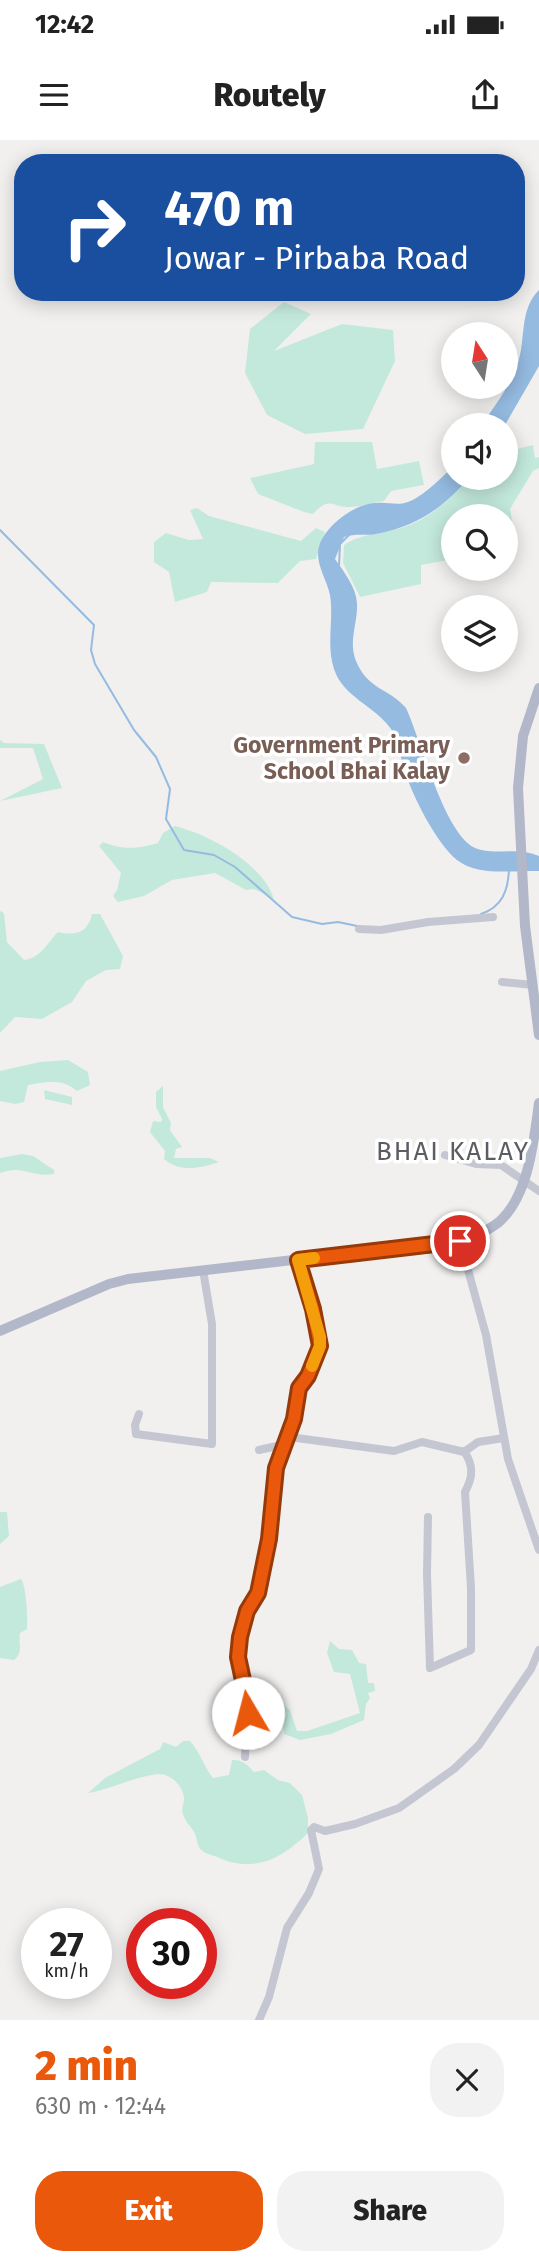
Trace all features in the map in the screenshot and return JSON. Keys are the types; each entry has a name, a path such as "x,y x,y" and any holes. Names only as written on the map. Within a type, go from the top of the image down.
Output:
{"main road":[{"path":"539,688 523,736 518,788 524,926 539,1035"},
{"path":"0,1331 109,1284 203,1270 460,1241 487,1231 502,1220 514,1203 524,1180 539,1103"}],"street":[{"path":"359,929 381,930 428,922 493,917"},
{"path":"502,982 533,985"},
{"path":"445,1155 476,1164 501,1166 539,1191"},
{"path":"460,1241 486,1335 508,1459 539,1550"},
{"path":"246,1758 247,1699 240,1669 239,1649 247,1611 258,1593 269,1539 276,1468 288,1441 298,1405 299,1388 308,1376 320,1346 313,1309 298,1260"},
{"path":"139,1414 135,1425 136,1434 212,1444 212,1324 203,1270"},
{"path":"464,1451 478,1442 504,1438"},
{"path":"260,1451 288,1441 394,1451 422,1441 464,1451 470,1461 472,1478 465,1492 471,1588 471,1650 430,1668 428,1517"},
{"path":"259,2020 277,1972 287,1928 309,1894 319,1869 311,1830 314,1828 325,1832 355,1825 399,1808 454,1769 479,1745 531,1670 539,1650"}],"green space":[{"path":"284,302 311,314 274,351 342,324 393,330 395,361 363,429 305,434 267,415 245,373 250,329"},
{"path":"315,442 372,442 377,469 419,461 424,485 391,491 384,501 362,506 324,505 313,514 258,494 250,478 314,464"},
{"path":"533,445 535,458 539,457 539,468 533,471 513,504 443,504 458,490 518,490 518,449"},
{"path":"441,506 441,561 421,565 421,584 360,597 343,563 344,545 363,536 408,526"},
{"path":"197,508 209,516 301,541 316,528 325,532 316,559 300,561 278,583 211,582 207,592 175,602 169,572 154,562 154,542 166,533 189,540 203,539 190,510"},
{"path":"0,740 4,743 44,744 62,788 0,801 43,779 33,748 0,748"},
{"path":"175,826 204,836 247,862 268,886 274,899 254,889 246,890 215,873 172,880 144,896 118,902 113,896 121,873 99,846 103,842 124,847 158,843 163,833"},
{"path":"0,911 4,913 7,942 24,960 39,953 58,932 80,932 92,914 100,914 123,956 120,969 106,970 86,981 72,1002 42,1019 15,1017 0,1033"},
{"path":"68,1060 88,1072 90,1085 77,1091 60,1083 28,1085 24,1102 15,1104 0,1101 0,1071 40,1062"},
{"path":"163,1086 163,1107 171,1123 170,1130 182,1147 176,1149 174,1158 210,1158 219,1162 184,1168 164,1159 165,1151 150,1132 153,1121 161,1122 162,1119 156,1107 156,1092"},
{"path":"44,1090 72,1097 72,1105 45,1099"},
{"path":"22,1154 33,1156 54,1170 54,1174 22,1170 0,1173 0,1158"},
{"path":"0,1512 7,1512 9,1536 0,1544"},
{"path":"21,1579 27,1611 27,1629 20,1633 20,1651 17,1657 14,1660 0,1658 0,1587"},
{"path":"330,1641 339,1649 352,1650 359,1663 366,1664 368,1683 374,1683 375,1691 368,1693 370,1698 366,1704 364,1720 331,1734 300,1740 284,1734 282,1704 290,1710 297,1731 307,1731 360,1713 350,1674 334,1672 327,1653"},
{"path":"183,1741 190,1741 213,1778 229,1775 232,1760 239,1760 254,1772 264,1770 278,1780 290,1783 302,1795 308,1818 308,1833 277,1857 255,1864 230,1862 207,1854 198,1845 183,1814 182,1791 169,1776 149,1775 88,1793 105,1778 160,1749 163,1742 176,1747"}],"water":[{"path":"539,290 539,366 512,413 490,413 499,399 518,399 518,361 528,306"},
{"path":"441,477 441,490 458,490 428,515 404,526 376,534 344,537 335,559 356,597 354,654 366,678 406,708 434,785 453,825 464,839 482,850 522,852 539,856 539,871 486,871 457,860 433,831 413,792 394,733 377,714 344,687 334,669 330,641 330,595 318,554 322,539 346,514 361,506 408,502"}],"waterway":[{"path":"0,530 94,625 91,650 95,664 134,730 156,757 170,789 166,819 184,850 214,855 235,867 292,917 322,924 338,922 357,926"},
{"path":"339,566 340,544 350,534"},
{"path":"481,914 499,903 507,885 509,870"}],"slow traffic":[{"path":"312,1366 320,1346 320,1337 298,1260 314,1258"}],"place":[{"name":"Government Primary School Bhai Kalay","path":"464,758"}],"district":[{"name":"BHAI KALAY","path":"453,1151"}],"route":[{"path":"248,1713 238,1657 240,1637 247,1611 258,1593 269,1539 276,1468 289,1437 298,1405 299,1388 308,1376 320,1346 313,1309 298,1260 460,1241"}]}
